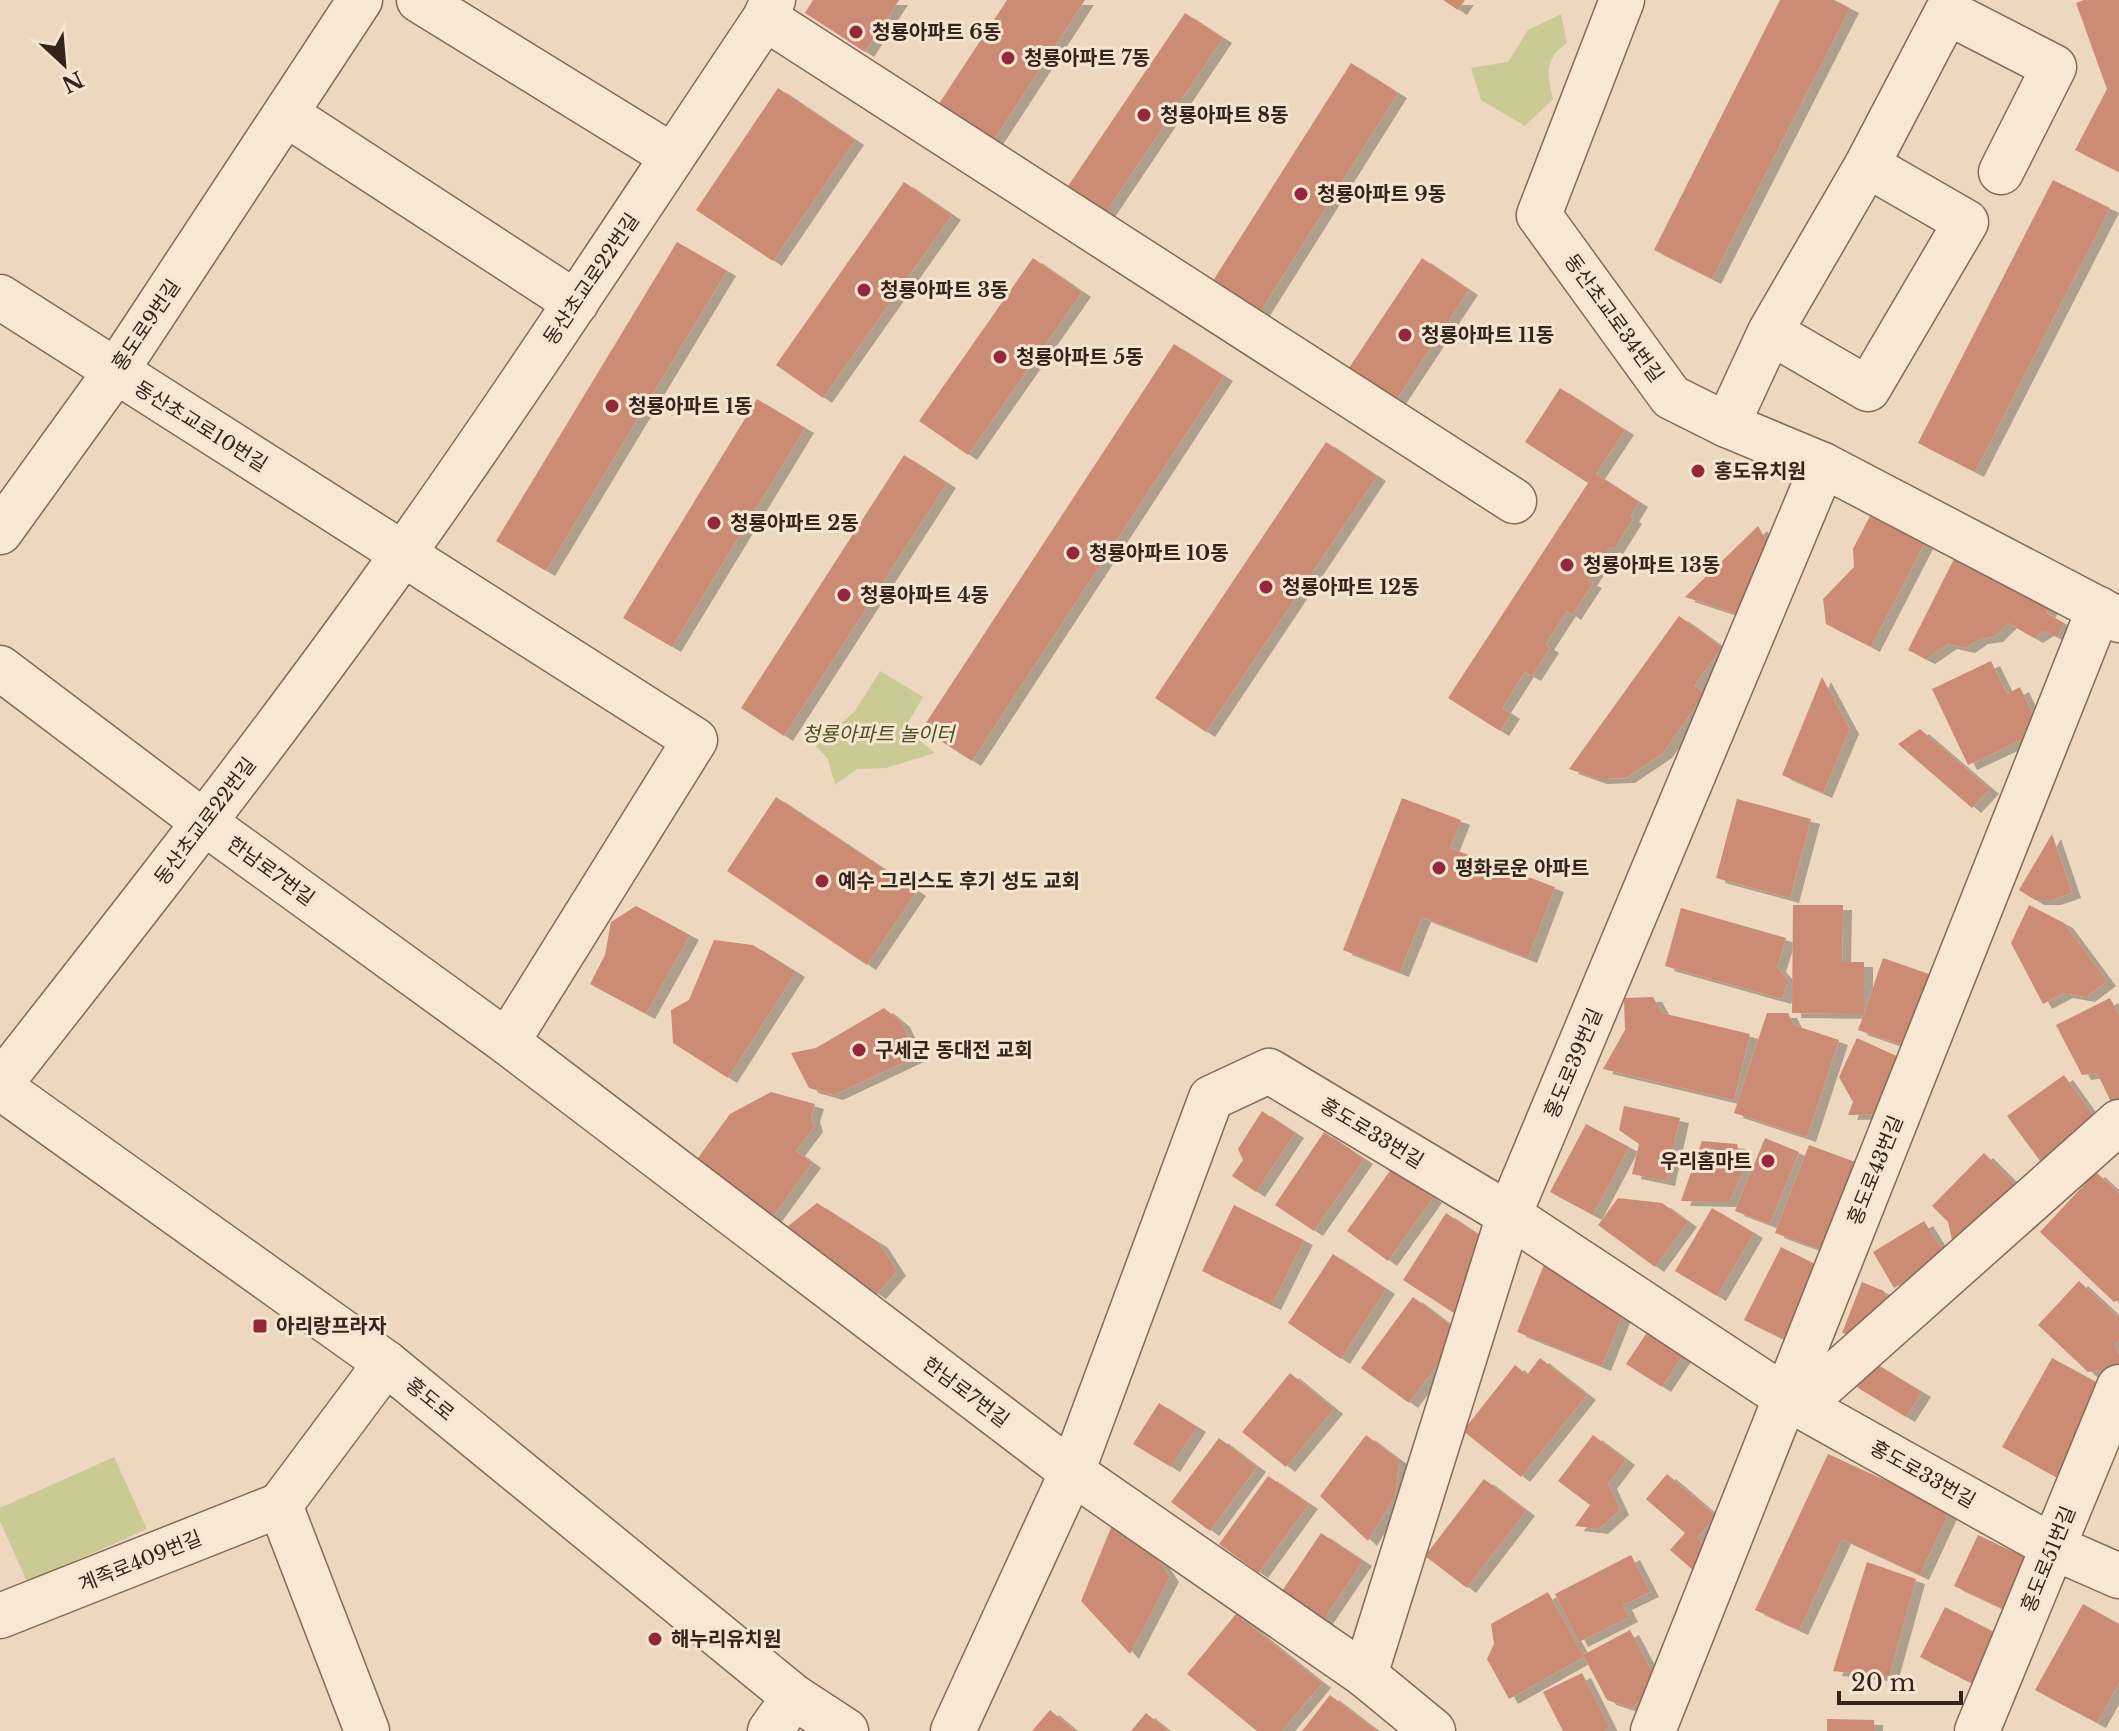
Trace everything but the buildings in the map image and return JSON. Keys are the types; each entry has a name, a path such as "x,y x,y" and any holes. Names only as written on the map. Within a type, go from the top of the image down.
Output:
{"street":[{"name":"홍도로9번길","path":"0,532 116,371 360,0"},
{"path":"419,0 672,156"},
{"name":"동산초교로34번길","path":"1622,0 1539,215 1671,397 1727,425 1823,465 2109,615"},
{"path":"1727,425 1770,332 1867,165 1934,6 2054,67 2001,172"},
{"path":"769,9 1514,501"},
{"name":"동산초교로22번길","path":"0,1085 205,823 403,554 576,303 769,9"},
{"path":"286,114 576,303"},
{"path":"1770,332 1868,389 1966,222 1867,165"},
{"name":"동산초교로10번길","path":"0,297 403,554"},
{"name":"홍도로39번길","path":"1365,1675 1509,1215 1823,465"},
{"path":"403,554 695,740 507,1042"},
{"name":"홍도로43번길","path":"1653,1731 1793,1401 2109,615"},
{"name":"한남로7번길","path":"0,668 205,823 507,1042 1072,1472 1365,1675 1433,1731"},
{"name":"홍도로33번길","path":"953,1731 1072,1472 1211,1098 1269,1071 1509,1215 1793,1401 2053,1547 2119,1576"},
{"name":"홍도로","path":"0,1085 386,1363 782,1714 846,1731"},
{"path":"1793,1401 2119,1122"},
{"path":"367,1731 280,1505 386,1363"},
{"name":"홍도로51번길","path":"1977,1731 2119,1387"},
{"name":"계족로409번길","path":"0,1616 280,1505"}],"green space":[{"path":"1561,14 1567,43 1554,55 1549,68 1553,99 1525,126 1481,100 1471,68 1508,62 1528,30"},
{"name":"청룡아파트 놀이터","path":"880,671 923,697 909,721 915,737 935,753 886,768 857,769 835,785 828,759 816,746 855,711"},
{"path":"114,1457 147,1529 27,1582 0,1521 0,1508"}],"place":[{"name":"청룡아파트 6동","path":"856,32"},
{"name":"청룡아파트 7동","path":"1008,58"},
{"name":"청룡아파트 8동","path":"1144,115"},
{"name":"청룡아파트 9동","path":"1301,194"},
{"name":"청룡아파트 3동","path":"864,290"},
{"name":"청룡아파트 11동","path":"1405,335"},
{"name":"청룡아파트 5동","path":"1000,357"},
{"name":"청룡아파트 1동","path":"612,406"},
{"name":"홍도유치원","path":"1698,471"},
{"name":"청룡아파트 2동","path":"714,523"},
{"name":"청룡아파트 10동","path":"1073,553"},
{"name":"청룡아파트 13동","path":"1567,565"},
{"name":"청룡아파트 12동","path":"1266,587"},
{"name":"청룡아파트 4동","path":"844,595"},
{"name":"평화로운 아파트","path":"1439,868"},
{"name":"예수 그리스도 후기 성도 교회","path":"822,881"},
{"name":"구세군 동대전 교회","path":"859,1050"},
{"name":"우리홈마트","path":"1768,1161"},
{"name":"아리랑프라자","path":"260,1326"},
{"name":"해누리유치원","path":"655,1639"}]}
